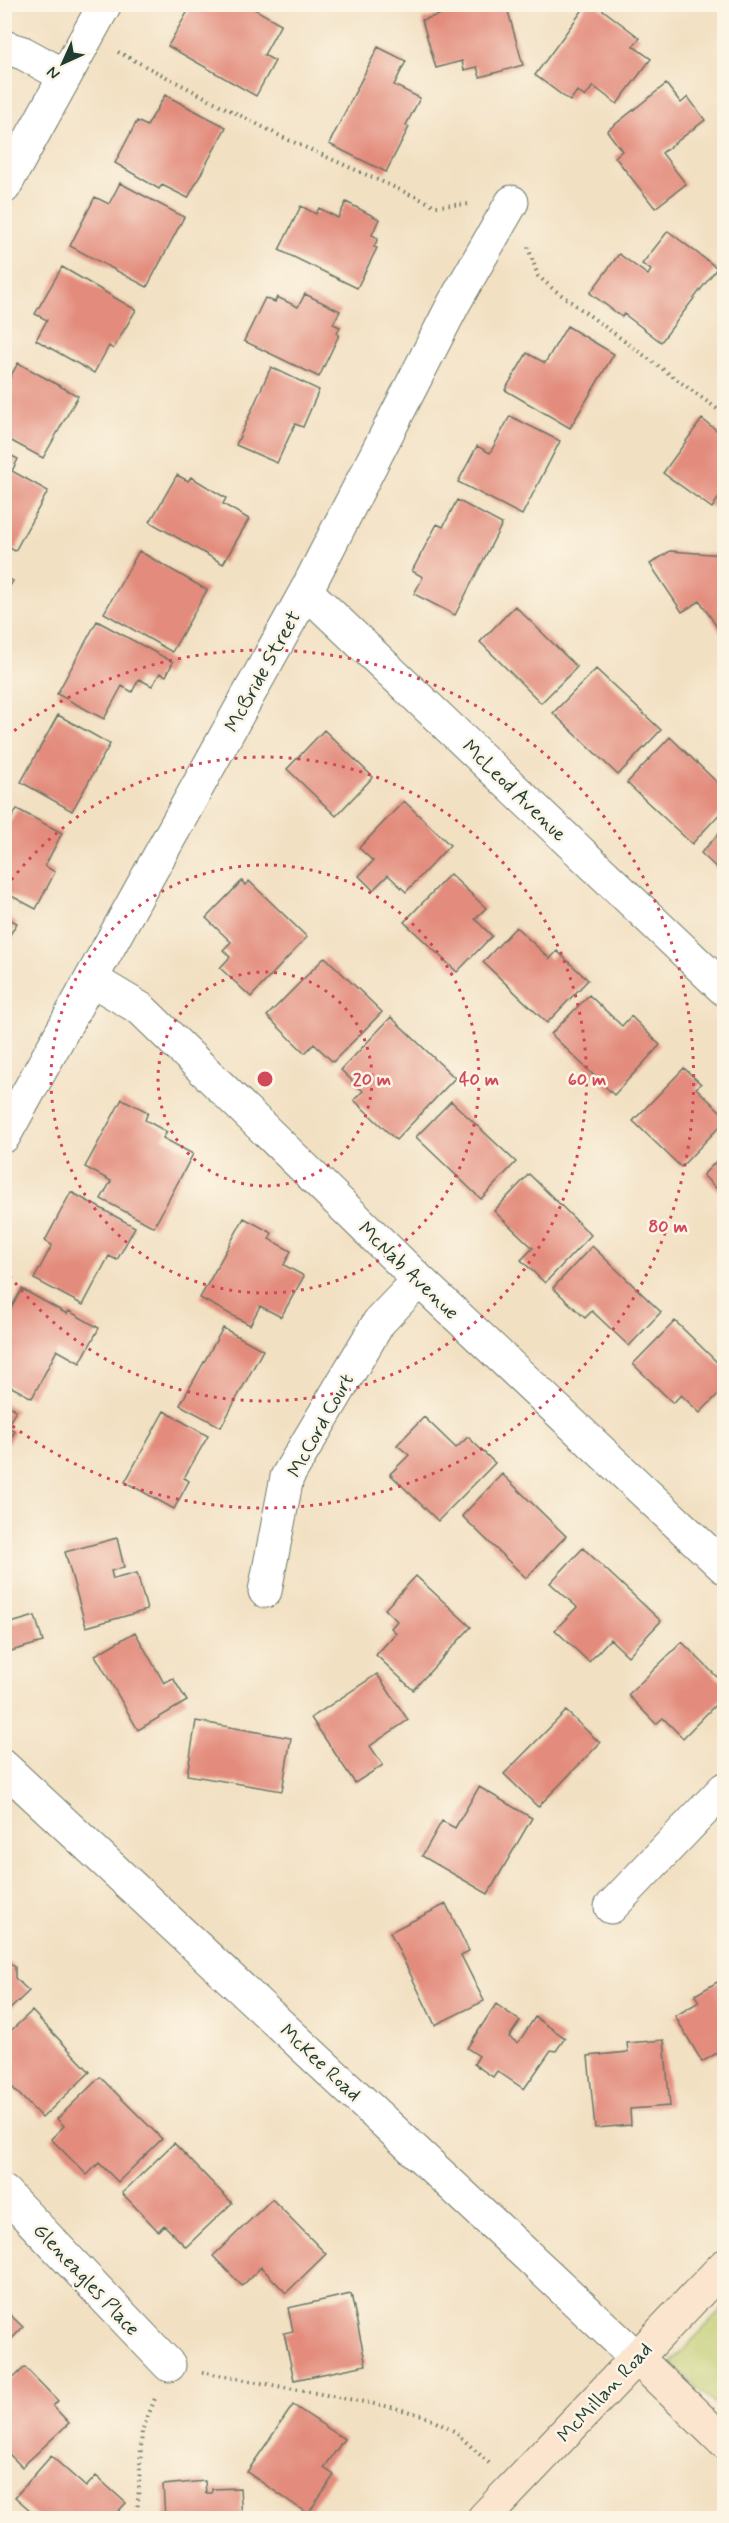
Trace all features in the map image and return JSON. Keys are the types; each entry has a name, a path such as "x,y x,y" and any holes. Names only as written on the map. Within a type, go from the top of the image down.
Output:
{"main road":[{"name":"McMillan Road","path":"484,2518 724,2266"},
{"path":"638,2358 724,2442"}],"street":[{"path":"4,187 105,4"},
{"path":"4,47 22,53 65,76"},
{"name":"McBride Street","path":"4,1136 306,591 454,303 512,202"},
{"name":"McLeod Avenue","path":"306,591 724,989"},
{"name":"McNab Avenue","path":"91,979 141,1009 419,1280 724,1567"},
{"name":"McCord Court","path":"266,1591 287,1477 379,1322 419,1280"},
{"name":"McKee Road","path":"4,1767 638,2358"},
{"path":"610,1908 724,1789"},
{"name":"Gleneagles Place","path":"4,2192 169,2365"}],"path":[{"path":"117,51 282,138 436,206 512,202 538,276 724,414"},
{"path":"137,2518 142,2431 169,2365 391,2407 422,2415 454,2431 515,2487"}],"green space":[{"path":"724,2307 724,2413 671,2363"}],"building":[{"path":"192,4 202,4 208,7 209,5 247,5 281,24 264,55 275,61 256,96 168,46"},
{"path":"475,4 506,4 523,65 480,77 477,67 464,70 462,61 436,68 422,20"},
{"path":"587,4 595,4 640,38 633,46 651,59 617,104 593,86 585,97 577,91 570,101 535,75"},
{"path":"378,47 406,61 394,85 420,98 406,125 409,127 386,172 329,144"},
{"path":"666,84 681,103 688,97 705,120 662,153 686,184 655,208 615,157 622,151 607,131"},
{"path":"165,95 226,127 188,198 162,185 159,189 115,163 137,121 147,126"},
{"path":"120,183 184,217 147,287 70,246 95,197 109,204"},
{"path":"346,202 379,219 372,235 378,238 374,247 377,248 357,288 279,250 301,206 316,214 319,208 338,218"},
{"path":"668,231 717,268 661,342 624,314 622,317 590,293 619,254 648,275 651,270 642,264"},
{"path":"62,267 136,310 113,349 109,346 94,373 36,340 47,320 35,314"},
{"path":"305,294 340,311 333,324 340,327 337,333 339,335 319,377 244,341 265,298 275,302 277,297 298,307"},
{"path":"567,326 614,354 570,428 505,390 527,353 545,363"},
{"path":"18,363 78,396 43,458 4,437 4,388"},
{"path":"271,367 319,390 303,427 295,424 277,463 236,445"},
{"path":"510,416 560,441 522,515 458,482 477,446 490,453"},
{"path":"702,419 724,436 724,490 712,508 663,473"},
{"path":"4,452 18,459 12,471 48,491 15,551 4,545"},
{"path":"177,475 188,481 191,477 226,498 223,504 249,519 223,564 150,522"},
{"path":"457,500 502,524 455,615 414,594 423,577 412,571 437,524 443,527"},
{"path":"139,551 207,590 172,652 104,613"},
{"path":"670,551 724,555 724,638 700,601 682,612 650,564"},
{"path":"4,576 13,581 4,596"},
{"path":"515,606 577,667 541,703 480,642"},
{"path":"97,621 173,662 166,676 160,673 152,686 139,679 132,692 122,686 104,719 57,694"},
{"path":"596,669 661,730 618,775 553,713"},
{"path":"58,715 110,744 72,811 21,782"},
{"path":"324,730 373,777 336,816 287,769"},
{"path":"670,737 724,789 724,809 692,844 627,783"},
{"path":"404,801 450,845 406,892 388,875 373,890 359,876 373,861 359,848"},
{"path":"17,809 62,833 45,866 55,872 36,909 4,892 4,832"},
{"path":"724,828 724,875 701,853"},
{"path":"450,874 486,908 475,919 492,936 457,972 404,922"},
{"path":"242,881 245,885 249,881 307,937 251,997 220,968 230,957 223,950 231,942 206,918"},
{"path":"4,916 17,923 4,945"},
{"path":"516,927 550,959 557,951 588,980 547,1023 483,962"},
{"path":"325,957 382,1012 333,1062 314,1044 305,1053 267,1016"},
{"path":"589,995 622,1026 631,1016 660,1045 614,1095 551,1034"},
{"path":"391,1017 455,1078 396,1140 354,1100 363,1091 341,1070"},
{"path":"684,1068 701,1084 696,1088 724,1115 724,1122 681,1167 633,1121"},
{"path":"122,1099 148,1112 145,1120 167,1132 163,1138 193,1154 154,1227 101,1199 111,1181 85,1167"},
{"path":"451,1101 516,1162 481,1199 416,1137"},
{"path":"724,1153 724,1196 703,1175"},
{"path":"529,1174 591,1235 545,1283 521,1260 533,1248 494,1211"},
{"path":"71,1192 135,1227 117,1260 109,1256 83,1305 34,1279 52,1245 45,1241"},
{"path":"244,1218 272,1233 269,1239 291,1251 284,1265 304,1276 281,1317 260,1306 250,1325 200,1298"},
{"path":"592,1246 661,1312 629,1346 592,1311 585,1318 553,1288"},
{"path":"22,1289 67,1314 69,1311 99,1328 80,1363 57,1350 32,1398 4,1383 4,1321"},
{"path":"675,1321 724,1369 724,1388 700,1413 681,1395 673,1403 633,1364"},
{"path":"223,1328 263,1350 221,1427 180,1405"},
{"path":"5,1403 16,1410 7,1427 15,1431 4,1450"},
{"path":"164,1411 208,1436 184,1478 189,1481 174,1509 125,1482"},
{"path":"424,1417 456,1448 468,1437 495,1463 438,1521 390,1474 409,1455 397,1445"},
{"path":"502,1474 566,1536 526,1578 462,1516"},
{"path":"117,1538 124,1567 111,1571 113,1579 137,1573 147,1610 86,1627 65,1552"},
{"path":"583,1548 661,1621 628,1656 610,1639 589,1662 555,1630 577,1607 550,1583"},
{"path":"416,1576 471,1627 413,1690 376,1655 396,1633 391,1628 397,1621 385,1609"},
{"path":"35,1616 43,1642 11,1651 4,1625"},
{"path":"135,1632 164,1683 173,1678 187,1701 138,1730 95,1655"},
{"path":"682,1642 724,1684 724,1696 683,1738 663,1718 656,1724 628,1695"},
{"path":"377,1674 408,1720 370,1746 383,1765 355,1783 311,1718"},
{"path":"566,1711 600,1743 538,1807 504,1774"},
{"path":"196,1721 291,1738 282,1791 187,1775"},
{"path":"479,1787 532,1818 488,1894 422,1856 442,1821 455,1828"},
{"path":"446,1904 469,1951 461,1955 484,2001 435,2025 390,1932"},
{"path":"4,1958 15,1967 15,1978 29,1991 4,2015"},
{"path":"724,1978 724,2049 702,2062 675,2016 699,2002 695,1995"},
{"path":"496,2004 520,2021 509,2037 518,2043 535,2017 565,2038 556,2051 551,2050 524,2089 497,2071 493,2077 474,2064 479,2056 467,2048"},
{"path":"32,2011 90,2072 42,2118 12,2087 7,2092 4,2089 4,2037"},
{"path":"664,2040 670,2106 630,2109 631,2125 595,2128 588,2056 628,2052 627,2043"},
{"path":"100,2077 162,2139 118,2182 99,2163 87,2175 51,2139 64,2126 57,2119"},
{"path":"174,2143 232,2203 186,2247 164,2225 158,2231 122,2193"},
{"path":"272,2199 326,2254 286,2293 261,2267 242,2286 213,2256"},
{"path":"351,2294 366,2365 294,2380 284,2333 293,2331 288,2308"},
{"path":"4,2309 23,2327 4,2347"},
{"path":"25,2367 58,2401 53,2406 69,2423 22,2467 4,2449 4,2387"},
{"path":"293,2405 344,2439 324,2468 334,2475 308,2514 247,2472"},
{"path":"51,2456 86,2487 96,2476 126,2503 112,2518 39,2518 15,2497"},
{"path":"205,2481 206,2493 212,2493 212,2489 240,2488 242,2518 165,2518 163,2485"}]}
